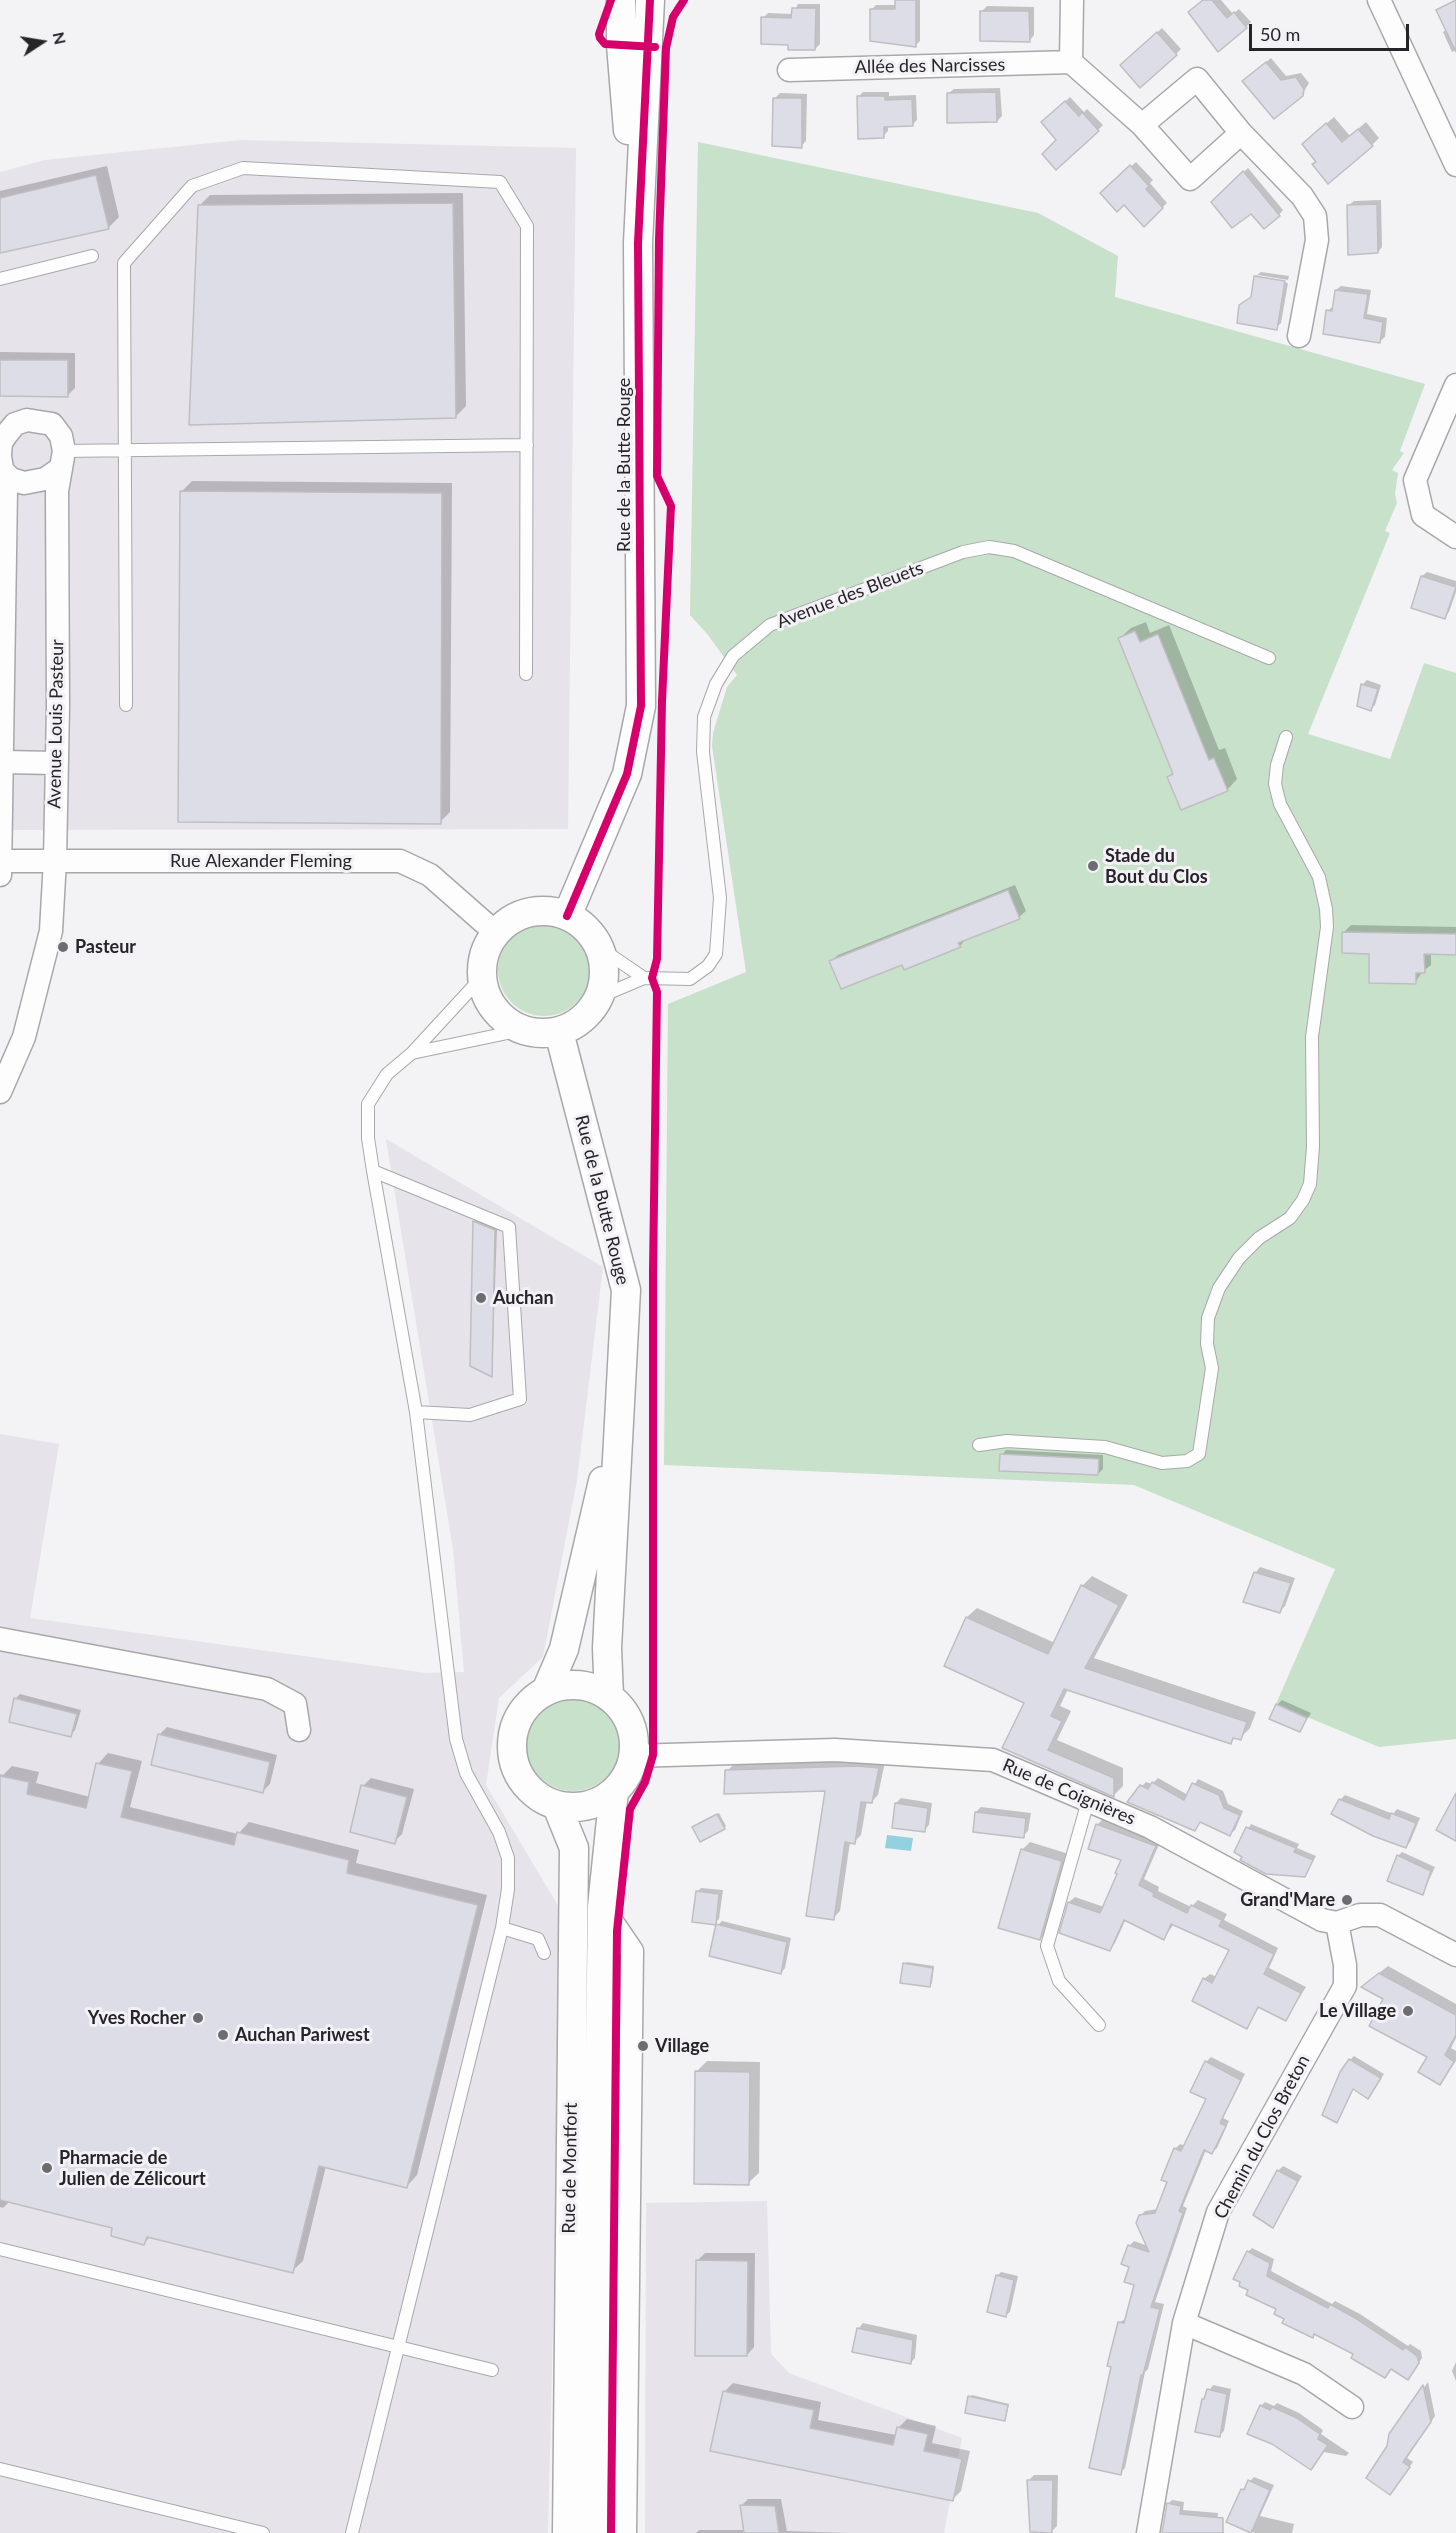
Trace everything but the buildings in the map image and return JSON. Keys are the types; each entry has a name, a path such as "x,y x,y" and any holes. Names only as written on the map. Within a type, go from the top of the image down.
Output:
{"street":[{"name":"Rue de la Butte Rouge","path":"621,0 621,45 638,243"},
{"path":"1072,0 1071,62 1142,125 1190,179 1241,133"},
{"path":"1379,0 1456,165"},
{"name":"Rue de la Butte Rouge","path":"567,916 627,774 641,706 638,243 654,6"},
{"name":"Allée des Narcisses","path":"789,70 1071,62"},
{"path":"1142,125 1197,79 1241,133 1302,196 1315,216 1317,240 1299,336"},
{"path":"1456,385 1415,480 1423,515 1456,537"},
{"path":"1,454 11,479 24,483 45,479 62,460 61,436 52,424 39,420 15,424 1,454 6,490 1,868"},
{"name":"Avenue Louis Pasteur","path":"0,1092 24,1037 39,987 51,931 55,860 57,491 62,460"},
{"path":"3,762 55,763"},
{"name":"Rue Alexander Fleming","path":"1,868 55,860 400,861 430,875 496,933"},
{"path":"548,911 567,916 580,923 600,948 604,963 604,979 599,997 590,1012 576,1024 559,1032 540,1033 522,1030 505,1020 492,1006 482,976 483,961 496,933 511,920 529,913 548,911"},
{"name":"Rue de la Butte Rouge","path":"559,1032 626,1290 607,1648 609,1697"},
{"name":"Rue de la Butte Rouge","path":"546,1691 564,1649 620,1406"},
{"path":"0,1639 267,1689 295,1704 299,1730"},
{"path":"559,1686 585,1686 609,1697 621,1709 630,1724 633,1756 630,1769 614,1791 597,1803 578,1807 557,1806 540,1798 526,1786 516,1770 511,1752 512,1733 519,1716 531,1701 559,1686"},
{"name":"Rue de Coignières","path":"633,1756 835,1750 993,1760 1150,1827 1322,1920 1337,1923"},
{"name":"Rue de Montfort","path":"593,2533 602,1907 614,1791"},
{"name":"Rue de Montfort","path":"557,1806 574,1848 567,2533"},
{"path":"602,1907 632,1951 625,2533"},
{"path":"1337,1923 1360,1915 1380,1915 1456,1955"},
{"name":"Chemin du Clos Breton","path":"1148,2533 1184,2323 1218,2212 1345,1986 1345,1965 1337,1923"},
{"path":"1184,2323 1304,2374 1352,2407"}],"lane":[{"path":"126,705 124,263 192,186 243,168 500,182 527,226 526,674"},
{"path":"0,279 92,256"},
{"path":"62,460 124,450 527,445"},
{"name":"Avenue des Bleuets","path":"599,997 644,978 690,979 708,966 716,954 720,898 703,752 704,717 716,684 733,656 770,625 963,552 989,547 1014,551 1269,658"},
{"path":"980,1444 1007,1441 1105,1447 1162,1463 1187,1461 1199,1454 1212,1368 1207,1344 1208,1318 1219,1288 1239,1258 1259,1238 1290,1218 1304,1200 1310,1184 1313,1147 1312,1036 1327,927 1326,909 1319,877 1280,804 1275,784 1276,765 1286,737"},
{"path":"600,948 644,978"},
{"path":"352,2533 502,1928 508,1889 508,1858 499,1832 466,1773 456,1739 416,1412 373,1171 368,1138 368,1104 387,1074 412,1053 482,976"},
{"path":"412,1053 522,1030"},
{"path":"373,1171 509,1227 520,1399 470,1415 416,1412"},
{"path":"1088,1801 1047,1946 1059,1981 1099,2025"},
{"path":"502,1928 538,1939 544,1953"},
{"path":"0,2249 492,2370"},
{"path":"0,2469 263,2533"}],"shaded area":[{"path":"241,140 576,148 568,829 0,830 0,172 45,160"},
{"path":"386,1139 603,1267 577,1480 543,1657 499,1698 486,1785 563,1914 548,2533 0,2533 0,1434 59,1444 30,1618 426,1673 464,1672 453,1549"},
{"path":"767,2201 771,2354 789,2373 962,2438 944,2533 645,2533 646,2203"}],"green space":[{"name":"Stade du Bout du Clos","path":"698,142 1038,213 1118,256 1115,297 1425,384 1400,451 1404,453 1392,470 1398,473 1395,494 1397,503 1385,531 1390,533 1308,734 1390,759 1424,663 1456,673 1456,1739 1379,1747 1276,1704 1335,1569 1134,1485 664,1465 668,1004 746,972 712,746 713,733 727,687 737,675 708,635 690,615"},
{"path":"544,924 561,928 576,938 586,953 590,970 586,987 576,1002 561,1012 544,1016 527,1012 512,1002 502,987 498,970 502,953 512,938 527,928"},
{"path":"573,1697 591,1700 606,1711 617,1726 620,1744 617,1762 606,1777 591,1788 573,1791 555,1788 540,1777 529,1762 526,1744 529,1726 540,1711 555,1700"}],"water":[{"path":"887,1835 913,1838 911,1851 885,1848"}],"cycle path":[{"path":"611,0 599,34 605,44 655,47"},
{"path":"567,916 627,774 641,706 638,243 650,0"},
{"path":"611,2533 617,1931 630,1809 645,1782 653,1755 653,1270 657,992 652,978 657,959 662,701 671,506 657,476 659,240 666,48 673,17 684,0"}],"place":[{"name":"Stade du Bout du Clos","path":"1093,866"},
{"name":"Pasteur","path":"63,947"},
{"name":"Auchan","path":"481,1298"},
{"name":"Grand'Mare","path":"1347,1900"},
{"name":"Le Village","path":"1408,2011"},
{"name":"Yves Rocher","path":"198,2018"},
{"name":"Auchan Pariwest","path":"223,2035"},
{"name":"Village","path":"643,2046"},
{"name":"Pharmacie de Julien de Zélicourt","path":"47,2168"}]}
